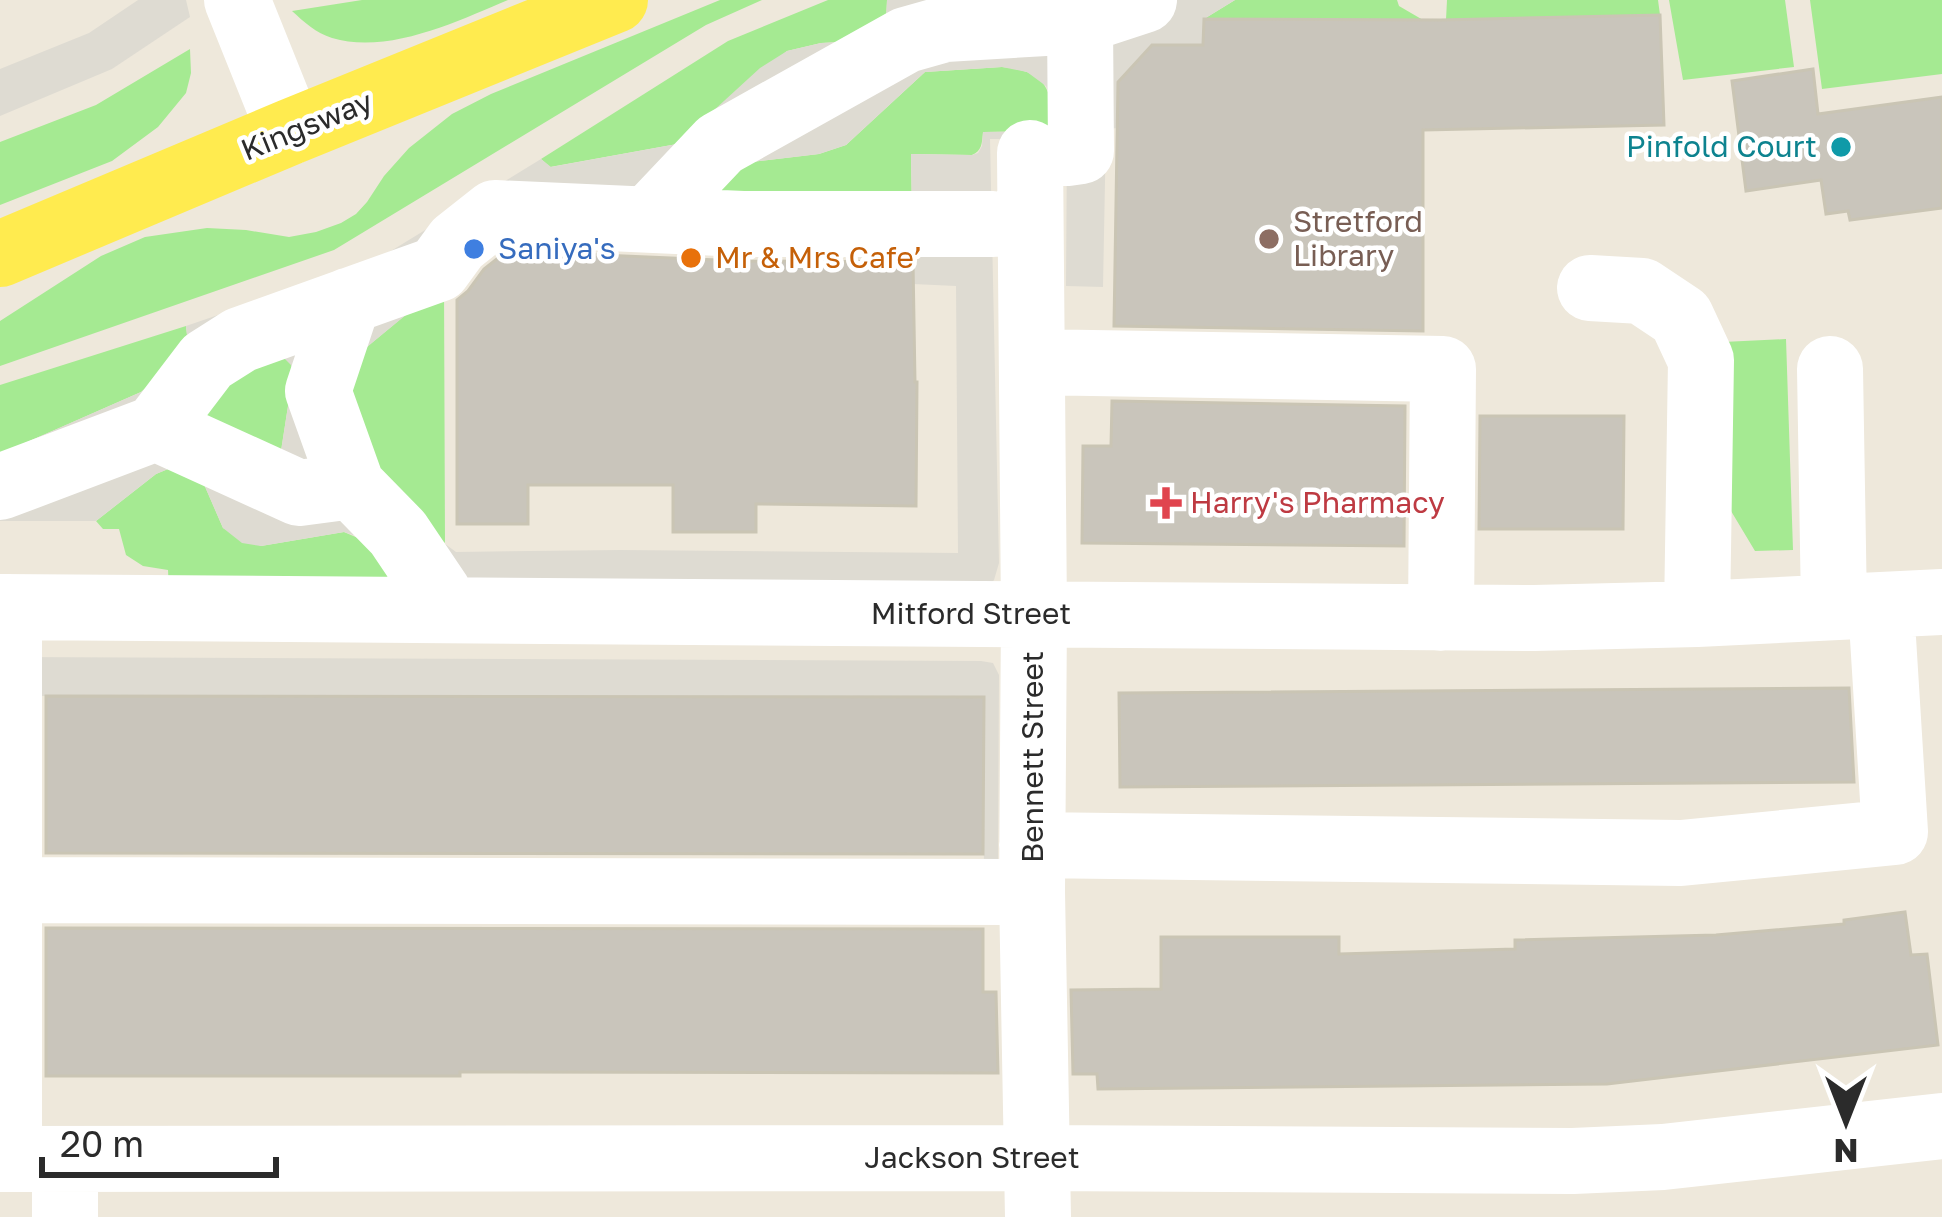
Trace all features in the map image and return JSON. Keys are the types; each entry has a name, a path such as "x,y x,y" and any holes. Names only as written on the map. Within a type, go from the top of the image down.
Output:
{"main road":[{"name":"Kingsway","path":"0,254 616,0"}],"street":[{"path":"237,0 290,132"},
{"path":"649,219 720,144 928,23 1081,21 1144,0"},
{"name":"Bennett Street","path":"1037,1188 1031,362 1049,153 1081,152 1081,21"},
{"path":"0,487 156,428 207,361 240,340 438,269 457,243 495,213 743,224 993,224"},
{"path":"1590,288 1642,291 1682,317 1701,360 1697,614"},
{"path":"348,301 318,391 352,486 398,533 439,594"},
{"path":"1031,362 1444,369 1441,618"},
{"path":"4,890 1681,853 1895,832 1886,605 1830,369"},
{"path":"156,428 299,493 352,486"},
{"name":"Mitford Street","path":"4,607 1441,618 1886,605"},
{"path":"4,607 4,890 35,1174"},
{"name":"Jackson Street","path":"35,1174 1037,1188 1687,1154 1942,1126"}],"green space":[{"path":"362,0 508,0 422,33 376,42 326,36 292,11"},
{"path":"720,0 762,0 706,25 334,250 0,366 0,321 101,256 145,237 207,228 289,237 341,223 367,202 409,148 452,114"},
{"path":"828,0 887,0 886,20 860,41 787,51 677,144 550,167 541,159 728,41"},
{"path":"1235,0 1397,0 1423,20 1204,19"},
{"path":"1447,0 1658,0 1660,15 1446,20"},
{"path":"1669,0 1785,0 1794,67 1683,80"},
{"path":"1810,0 1942,0 1942,74 1822,89"},
{"path":"190,49 186,93 158,127 112,161 0,205 0,142 96,105"},
{"path":"1002,67 1029,73 1044,85 1053,131 983,132 980,149 972,155 911,154 912,217 743,215 707,174 718,166 819,154 846,145 925,72"},
{"path":"444,283 445,543 389,502 343,372"},
{"path":"186,326 187,335 141,392 0,454 0,385"},
{"path":"1786,339 1793,550 1755,551 1728,506 1723,342"},
{"path":"285,358 293,374 281,451 204,417 225,368"},
{"path":"168,469 203,482 223,528 261,546 344,532 365,541 400,593 169,590 168,570 143,566 126,555 119,529 103,529 96,521"}],"shaded area":[{"path":"138,0 186,0 190,17 112,69 0,116 0,69 89,33"},
{"path":"887,0 1235,0 1204,19 1203,45 1152,45 1118,82 1118,128 1106,129 1103,287 1066,286 1067,139 990,139 999,563 986,590 439,594 376,555 359,537 344,532 261,546 242,543 223,528 203,482 168,469 96,521 0,521 0,454 141,392 187,335 186,326 373,262 541,159 551,167 677,144 760,68 787,51 860,41 886,20","holes":["1002,67 1027,72 1046,86 1052,101 1052,131 983,132 982,146 972,155 911,154 912,216 705,198 718,166 819,154 846,145 925,72","458,243 913,247 913,284 956,286 958,553 456,552 389,502 343,372 457,273","284,358 291,365 281,451 204,417 236,360"]},
{"path":"10,657 993,663 999,675 998,862 984,873 983,697 0,696"}],"building":[{"name":"Stretford Library","path":"1660,15 1664,125 1423,130 1423,331 1114,326 1118,82 1152,45 1203,45 1204,19"},
{"name":"Pinfold Court","path":"1813,69 1818,114 1942,97 1942,208 1850,220 1848,211 1826,214 1821,180 1746,191 1732,81"},
{"path":"507,251 741,261 913,262 916,506 756,504 756,532 673,532 673,485 528,485 528,524 457,524 457,300"},
{"path":"1112,401 1405,406 1404,546 1082,543 1083,446 1111,446"},
{"path":"1480,416 1624,416 1623,529 1479,529"},
{"path":"1849,688 1854,782 1120,787 1119,693"},
{"path":"46,696 984,697 983,854 46,853"},
{"path":"1905,912 1911,955 1927,954 1938,1045 1607,1084 1098,1089 1097,1074 1073,1074 1071,990 1161,989 1161,937 1339,937 1339,954 1515,949 1515,940 1716,935 1844,924 1844,920"},
{"path":"46,928 983,929 983,992 996,992 998,1073 46,1076"}],"place":[{"name":"Pinfold Court","path":"1841,147"},
{"name":"Stretford Library","path":"1269,239"},
{"name":"Saniya's","path":"474,249"},
{"name":"Mr & Mrs Cafe’","path":"691,258"},
{"name":"Harry's Pharmacy","path":"1166,503"}]}
